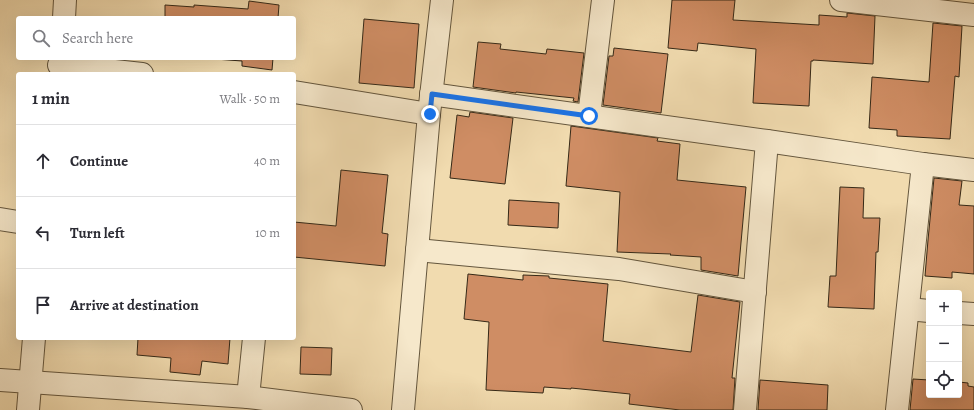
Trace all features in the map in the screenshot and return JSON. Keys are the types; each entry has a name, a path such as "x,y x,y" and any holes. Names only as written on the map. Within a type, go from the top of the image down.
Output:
{"street":[{"path":"64,16 65,0"},
{"path":"403,410 430,104 442,0"},
{"path":"589,116 603,0"},
{"path":"841,0 974,15"},
{"path":"59,66 121,72"},
{"path":"296,92 589,116 974,170"},
{"path":"745,410 767,141"},
{"path":"897,410 918,310 923,164"},
{"path":"0,219 16,222"},
{"path":"417,250 619,268 755,292"},
{"path":"962,313 974,314"},
{"path":"28,410 34,340"},
{"path":"248,397 254,340"},
{"path":"0,380 248,397 351,410"}],"building":[{"path":"672,0 735,0 733,20 819,25 819,15 847,17 847,13 875,16 873,64 813,60 811,61 809,106 753,103 756,49 698,43 697,51 668,48"},
{"path":"249,1 279,5 278,16 165,16 165,5 194,7 194,5 248,9"},
{"path":"364,19 419,24 414,88 359,83"},
{"path":"933,23 962,26 959,77 955,76 950,139 897,136 897,130 869,128 872,77 929,82"},
{"path":"478,42 501,44 500,49 546,54 547,49 584,53 578,102 573,101 574,98 516,93 473,87"},
{"path":"614,48 668,54 661,113 603,105 609,56 613,56"},
{"path":"228,60 273,60 272,70 242,66 242,61"},
{"path":"470,112 513,118 505,184 450,178 457,115 469,117"},
{"path":"571,126 658,138 657,141 680,144 677,180 746,187 738,276 701,270 701,257 670,255 671,254 617,252 620,192 566,186"},
{"path":"341,170 388,175 382,233 388,234 385,266 296,257 296,222 336,226"},
{"path":"934,178 962,181 959,205 974,206 974,274 952,272 952,278 925,276"},
{"path":"840,187 864,188 863,218 880,218 878,252 876,252 874,309 828,307 830,276 836,276"},
{"path":"509,200 559,203 558,228 508,225"},
{"path":"468,274 523,280 523,275 549,276 549,278 608,284 603,341 691,352 698,295 740,302 732,378 735,378 733,410 680,410 629,404 630,394 571,388 544,387 543,393 486,390 489,322 464,319"},
{"path":"138,340 230,340 228,364 202,361 200,375 170,372 171,358 137,355"},
{"path":"301,347 332,348 331,375 300,374"},
{"path":"913,379 926,380 926,398 962,398 962,382 968,383 968,386 974,387 974,410 910,410"},
{"path":"760,380 828,385 827,410 758,410"}],"route":[{"path":"430,114 432,94 589,116"}]}
